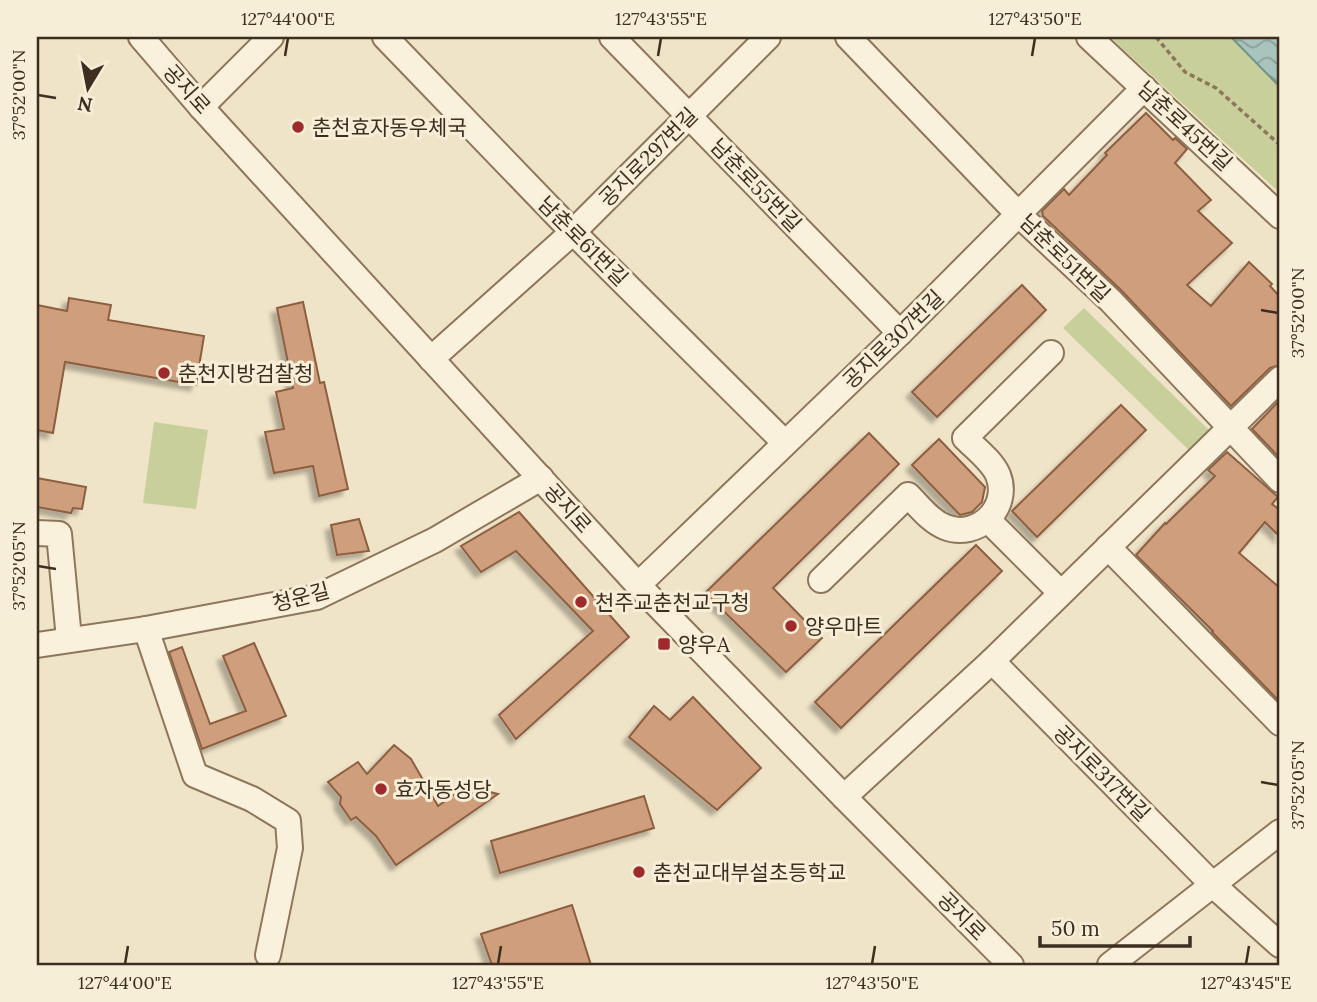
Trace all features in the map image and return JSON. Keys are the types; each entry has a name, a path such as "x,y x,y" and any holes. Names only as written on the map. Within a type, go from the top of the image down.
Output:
{"street":[{"name":"공지로","path":"141,37 201,107 638,585 1011,965"},
{"path":"201,107 271,37"},
{"name":"남춘로61번길","path":"385,37 573,232 785,443"},
{"name":"남춘로55번길","path":"612,37 900,333"},
{"name":"공지로297번길","path":"432,359 573,232 768,37"},
{"name":"남춘로51번길","path":"848,37 1019,215 1110,300 1280,480"},
{"name":"남춘로45번길","path":"1089,37 1280,216"},
{"name":"공지로307번길","path":"638,585 900,333 1144,88"},
{"path":"821,580 908,495 944,527 970,530 988,520 999,504 999,477 965,438 1051,353"},
{"path":"844,797 992,661 1280,379"},
{"name":"청운길","path":"37,645 146,629 317,597 435,540 541,478"},
{"path":"988,520 1060,592"},
{"path":"37,533 59,534 69,639"},
{"path":"1108,547 1280,723"},
{"path":"146,629 195,775 252,799 288,821 290,848 268,955"},
{"name":"공지로317번길","path":"992,661 1213,885 1280,945"},
{"path":"1110,965 1280,832"}],"path":[{"path":"1156,37 1185,72 1216,88 1280,145"}],"green space":[{"path":"1110,37 1231,37 1280,87 1280,193"},
{"path":"1084,308 1213,434 1194,455 1063,328"},
{"path":"154,422 208,430 196,509 143,503"}],"water":[{"path":"1231,37 1280,37 1280,87"}],"building":[{"path":"1146,113 1173,140 1175,138 1187,149 1175,163 1211,200 1198,211 1232,243 1187,285 1211,306 1249,262 1272,284 1270,286 1280,297 1280,365 1270,368 1231,406 1121,290 1043,216 1042,211 1064,189 1069,195 1107,155 1105,153"},
{"path":"1022,285 1046,310 937,417 912,392"},
{"name":"춘천지방검찰청","path":"69,298 111,305 108,320 204,336 196,385 65,362 53,433 37,430 37,305 67,311"},
{"path":"303,302 320,383 324,382 348,489 319,496 313,466 274,473 265,432 284,429 276,392 293,388 277,308"},
{"path":"1280,400 1280,458 1252,429"},
{"path":"1121,405 1146,430 1037,537 1012,511"},
{"path":"869,433 899,464 773,588 822,638 786,672 705,593"},
{"path":"939,439 985,487 982,502 972,512 960,515 912,465"},
{"path":"1227,452 1278,497 1272,504 1280,510 1280,537 1265,522 1239,553 1280,588 1280,702 1136,555 1165,523 1215,476 1208,470"},
{"path":"37,478 86,487 82,509 73,508 71,513 37,507"},
{"name":"천주교춘천교구청","path":"519,512 629,637 516,739 499,715 593,631 516,551 481,572 461,546"},
{"path":"359,519 369,551 337,555 331,525"},
{"path":"976,545 1002,571 841,728 815,702"},
{"path":"254,643 286,716 202,749 169,652 182,647 210,724 246,711 223,656"},
{"path":"693,697 761,768 717,810 629,737 654,706 670,720"},
{"path":"394,745 411,759 438,806 466,786 498,794 396,865 376,836 356,817 351,820 340,804 341,797 328,782 358,762 367,774"},
{"path":"644,796 654,828 500,873 491,841"},
{"path":"572,905 591,965 492,965 481,934"}],"place":[{"name":"춘천효자동우체국","path":"298,127"},
{"name":"춘천지방검찰청","path":"164,373"},
{"name":"천주교춘천교구청","path":"581,602"},
{"name":"양우마트","path":"791,626"},
{"name":"양우A","path":"664,644"},
{"name":"효자동성당","path":"381,789"},
{"name":"춘천교대부설초등학교","path":"639,872"}]}
